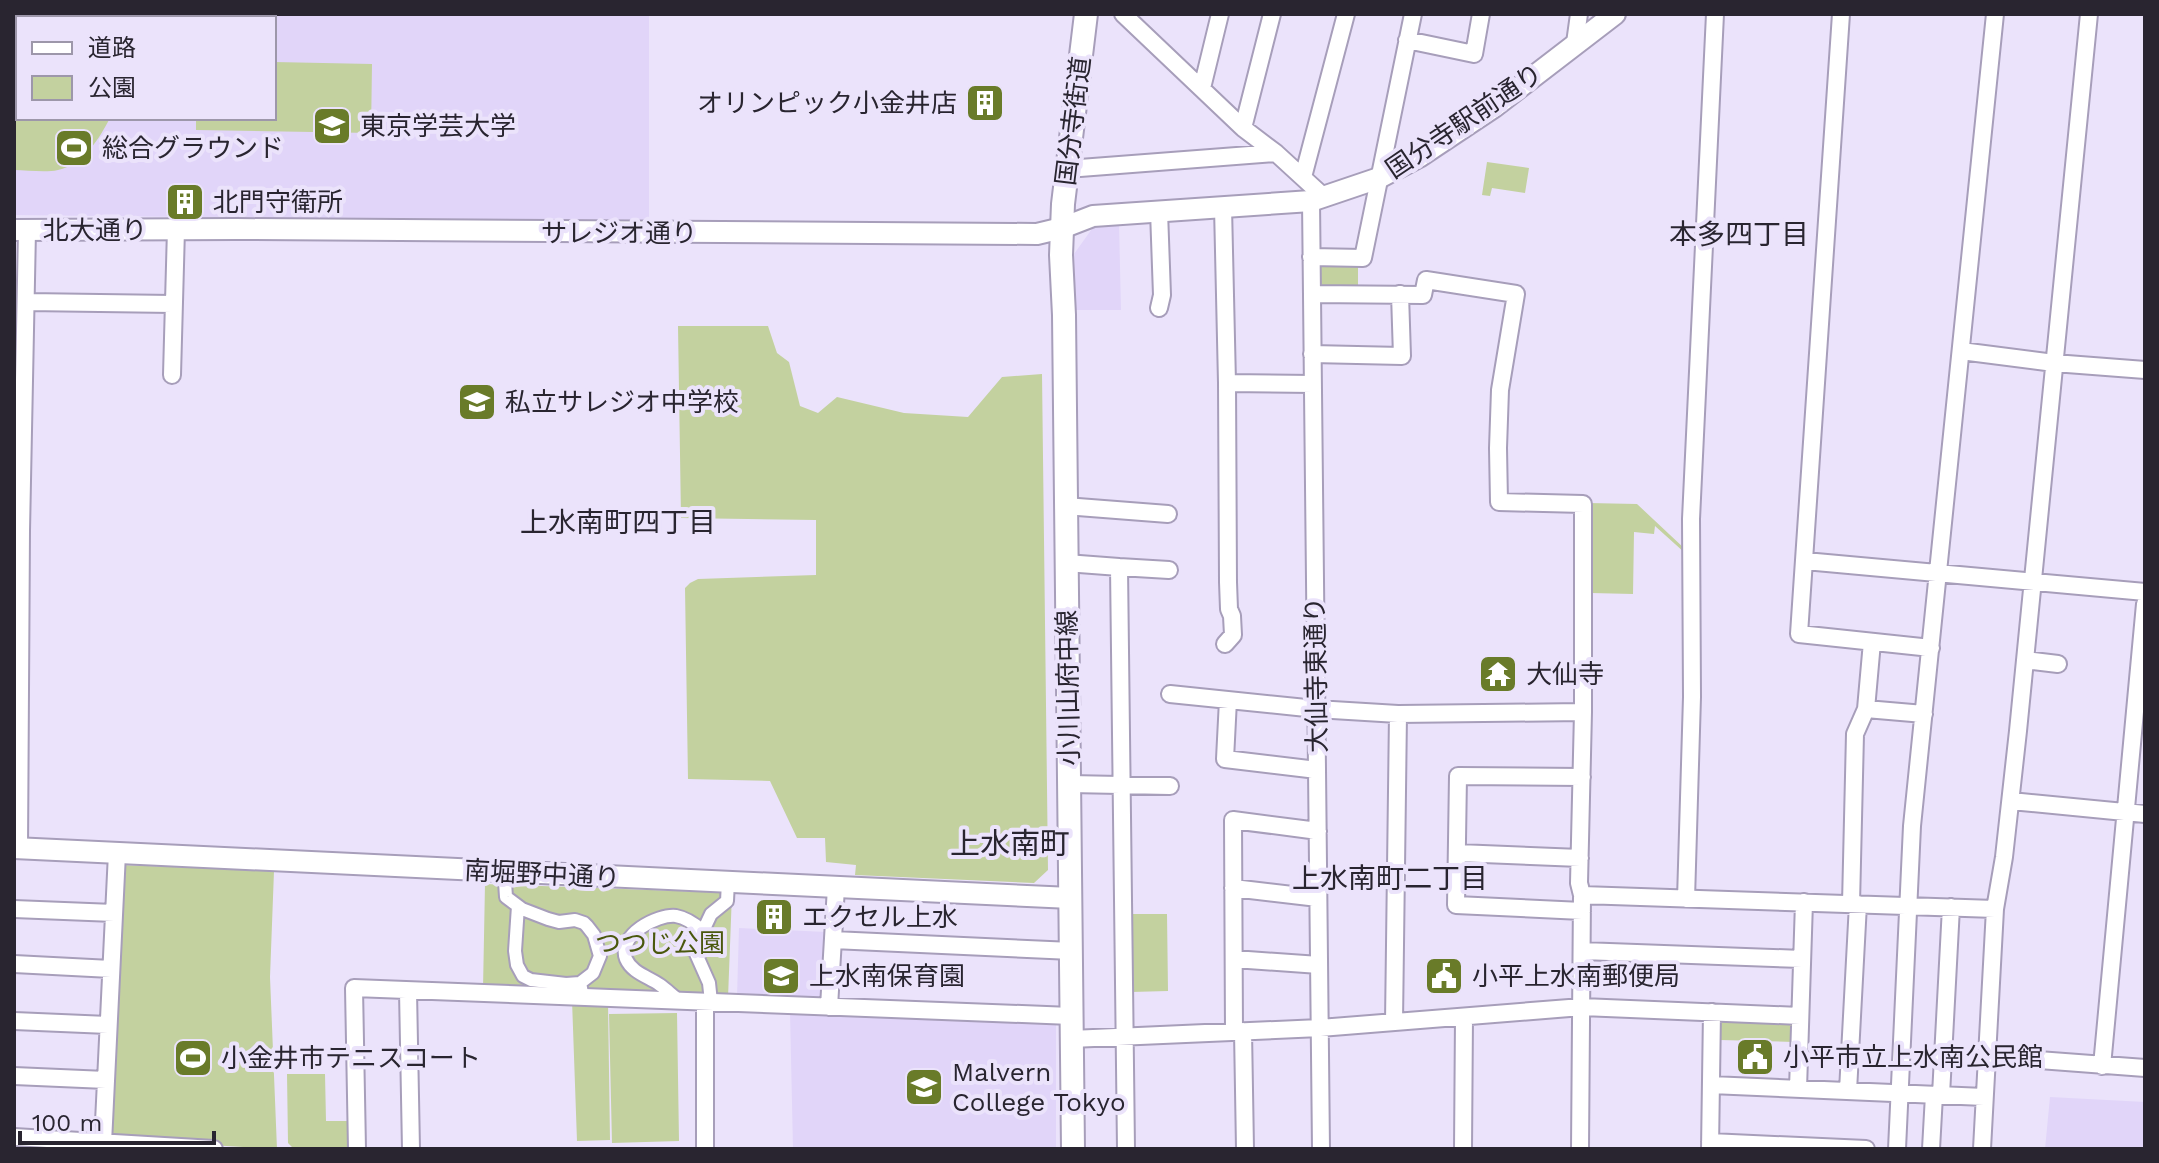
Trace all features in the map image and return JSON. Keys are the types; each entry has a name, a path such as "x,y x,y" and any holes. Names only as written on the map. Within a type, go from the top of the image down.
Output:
{"main road":[{"name":"国分寺街道","path":"1062,228 1086,14"},
{"name":"小川山府中線","path":"1062,228 1073,1149"}],"street":[{"path":"1123,14 1243,128 1303,177 1317,199"},
{"path":"1202,88 1220,14"},
{"path":"1243,128 1272,14"},
{"path":"1303,177 1346,14"},
{"path":"1311,257 1363,258 1413,14"},
{"path":"1407,40 1474,54 1481,14"},
{"path":"1575,43 1579,14"},
{"name":"国分寺駅前通り","path":"1062,228 1093,216 1317,199 1379,178 1419,157 1494,107 1615,14"},
{"path":"1686,899 1692,697 1691,519 1715,14"},
{"path":"1841,14 1799,634 1931,648"},
{"path":"1897,1149 1912,826 1995,14"},
{"path":"1982,1149 1995,909 2011,801 2089,14"},
{"path":"1067,169 1276,153"},
{"name":"大仙寺東通り","path":"1317,199 1311,257 1321,1149"},
{"path":"1223,207 1228,582 1233,635 1225,644"},
{"path":"1159,211 1162,295 1159,308"},
{"name":"サレジオ通り","path":"176,229 1037,234 1062,228"},
{"path":"172,375 176,229"},
{"name":"北大通り","path":"20,230 176,229"},
{"path":"17,848 20,230"},
{"path":"1312,294 1423,295 1426,280 1516,294 1500,390 1499,502 1583,504 1580,1149"},
{"path":"1312,354 1402,356 1400,294"},
{"path":"22,311 173,304"},
{"path":"1961,351 2145,370"},
{"path":"1227,383 1313,384"},
{"path":"1065,506 1168,514"},
{"path":"1805,561 2145,592"},
{"path":"1066,563 1169,570"},
{"path":"1119,567 1126,1149"},
{"path":"2102,1066 2145,604"},
{"path":"1848,1091 1855,734 1866,709 1872,642"},
{"path":"2025,660 2058,664"},
{"path":"1170,694 1398,714 1583,712"},
{"path":"1228,700 1225,759 1317,770"},
{"path":"1866,709 1924,714"},
{"path":"1394,1022 1398,714"},
{"path":"1582,777 1458,776 1456,905 1686,899 1995,909"},
{"path":"1070,784 1170,786"},
{"path":"2011,801 2145,814"},
{"path":"1245,1149 1234,959 1233,820 1318,831"},
{"name":"南堀野中通り","path":"17,848 1071,898"},
{"path":"110,1145 106,1080 117,853"},
{"path":"1458,853 1580,858"},
{"path":"505,882 506,897 518,906 559,922 575,920 584,923 594,935 600,956 581,990"},
{"path":"705,1149 709,983 693,947 711,914 727,901 728,882"},
{"path":"829,1007 836,887"},
{"path":"1233,888 1318,898"},
{"path":"1798,1089 1804,902"},
{"path":"518,906 515,951 523,976 531,980 573,985 581,990"},
{"path":"1931,1149 1938,1095 1951,907"},
{"path":"14,909 114,913"},
{"path":"680,1001 664,987 637,972 625,955 629,939 652,919 679,916 703,931"},
{"path":"833,940 1072,951"},
{"path":"1582,951 1802,959"},
{"path":"600,956 625,955"},
{"path":"1234,959 1319,965"},
{"path":"14,964 111,969"},
{"path":"357,1149 354,988 408,991 581,990 680,1001 829,1007 1071,1028 1126,1036 1320,1028 1582,1007 1800,1016"},
{"path":"408,991 411,1149"},
{"path":"1712,1012 1710,1145 1866,1149"},
{"path":"1463,1149 1464,1017"},
{"path":"14,1021 108,1025"},
{"path":"1986,1056 2145,1068"},
{"path":"14,1076 106,1080"},
{"path":"1711,1085 1984,1097"},
{"path":"14,1137 39,1144 214,1149"}],"shaded area":[{"name":"東京学芸大学","path":"14,14 649,14 649,222 14,215"},
{"path":"1119,223 1121,310 1075,310 1074,254 1094,226"},
{"name":"上水南保育園","path":"739,928 827,932 824,996 817,1001 737,997"},
{"name":"Malvern College Tokyo","path":"790,1011 1056,1024 1056,1149 793,1149"},
{"path":"2050,1097 2145,1102 2145,1149 2045,1149"}],"green space":[{"path":"14,14 70,14 74,16 16,16 16,120 109,120 96,142 67,167 42,171 14,170"},
{"path":"276,62 372,64 371,133 196,130 196,120 276,120"},
{"path":"1487,162 1529,168 1525,193 1492,188 1490,196 1482,195"},
{"path":"1358,263 1358,289 1324,288 1319,281 1319,265"},
{"path":"678,326 768,326 777,353 789,362 800,406 818,413 837,397 904,413 968,417 1002,377 1042,374 1048,870 1034,883 855,875 856,865 826,862 825,838 797,838 770,781 688,779 685,588 698,579 816,575 816,520 681,518"},
{"path":"1588,503 1637,504 1685,549 1685,553 1655,526 1654,534 1634,532 1633,594 1591,593"},
{"name":"小金井市テニスコート","path":"122,865 274,871 270,977 277,1149 108,1139"},
{"name":"つつじ公園","path":"485,884 732,893 728,998 483,989"},
{"path":"1130,914 1167,914 1168,991 1131,992"},
{"path":"572,1000 608,1002 610,1140 577,1141"},
{"path":"677,1013 679,1141 612,1143 609,1014"},
{"path":"1725,1018 1792,1021 1795,1026 1794,1042 1720,1040 1720,1024"},
{"path":"287,1074 325,1074 326,1121 350,1121 350,1149 294,1149 288,1143"}],"place":[{"name":"オリンピック小金井店","path":"985,103"},
{"name":"東京学芸大学","path":"332,126"},
{"name":"総合グラウンド","path":"74,148"},
{"name":"北門守衛所","path":"185,202"},
{"name":"私立サレジオ中学校","path":"477,402"},
{"name":"大仙寺","path":"1498,674"},
{"name":"エクセル上水","path":"774,917"},
{"name":"上水南保育園","path":"781,976"},
{"name":"小平上水南郵便局","path":"1444,976"},
{"name":"小平市立上水南公民館","path":"1755,1057"},
{"name":"小金井市テニスコート","path":"193,1058"},
{"name":"Malvern College Tokyo","path":"924,1087"}],"district":[{"name":"本多四丁目","path":"1739,234"},
{"name":"上水南町四丁目","path":"618,522"},
{"name":"上水南町","path":"1010,843"},
{"name":"上水南町二丁目","path":"1390,878"}]}
